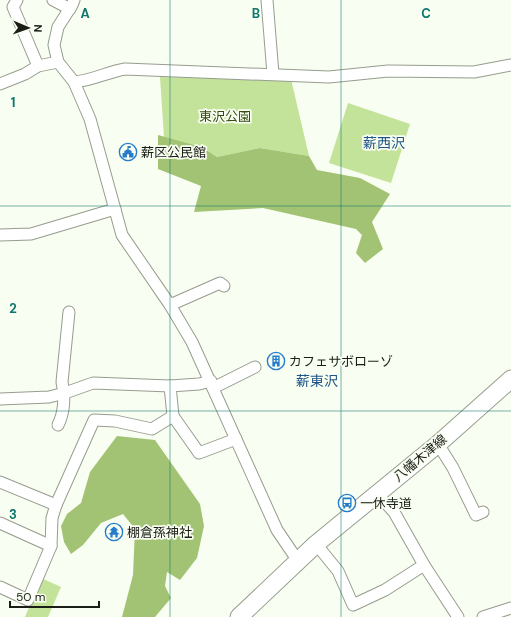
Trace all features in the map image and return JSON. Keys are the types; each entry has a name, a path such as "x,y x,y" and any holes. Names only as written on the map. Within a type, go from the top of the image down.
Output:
{"main road":[{"name":"八幡木津線","path":"239,617 316,544 438,444 511,379"}],"street":[{"path":"17,0 13,8 38,66"},
{"path":"53,0 72,5 58,27 54,45 58,62 74,82 90,119 122,235 170,305 192,342 277,530 298,561"},
{"path":"267,0 273,74"},
{"path":"0,84 25,74 38,66 58,62"},
{"path":"74,82 82,82 111,71 125,69 329,77 388,71 474,72 511,65"},
{"path":"0,236 31,234 115,209"},
{"path":"170,305 220,283 224,286"},
{"path":"58,426 63,414 65,393 62,382 69,312"},
{"path":"0,399 49,397 93,383 170,386 212,384 255,367"},
{"path":"170,386 173,416 199,453 236,439"},
{"path":"0,587 28,600 51,546 52,518 56,504 94,420 115,421 152,429 173,416"},
{"path":"438,444 453,468 476,515 483,512"},
{"path":"0,482 56,504"},
{"path":"377,494 394,512 424,565 458,617"},
{"path":"0,523 51,546"},
{"path":"316,544 338,571 353,605 385,590 424,565"},
{"path":"483,617 511,608"}],"green space":[{"name":"東沢公園","path":"160,77 291,79 309,156 260,148 217,157 202,147 164,137"},
{"path":"348,103 410,124 391,183 329,163"},
{"path":"158,135 202,147 217,157 260,148 309,156 317,170 360,178 390,194 372,222 383,249 365,263 356,253 362,235 356,229 263,208 194,212 201,186 158,169"},
{"path":"117,436 155,440 200,504 204,526 197,558 180,580 167,572 165,586 171,598 155,617 122,617 133,575 135,529 123,514 101,523 83,545 71,554 64,542 61,526 67,514 81,503 90,472"},
{"path":"41,578 61,587 48,617 25,617"}],"place":[{"name":"薪区公民館","path":"128,152"},
{"name":"カフェサボローゾ","path":"276,361"},
{"name":"一休寺道","path":"347,503"},
{"name":"棚倉孫神社","path":"114,532"}],"district":[{"name":"薪西沢","path":"384,143"},
{"name":"薪東沢","path":"317,381"}]}
